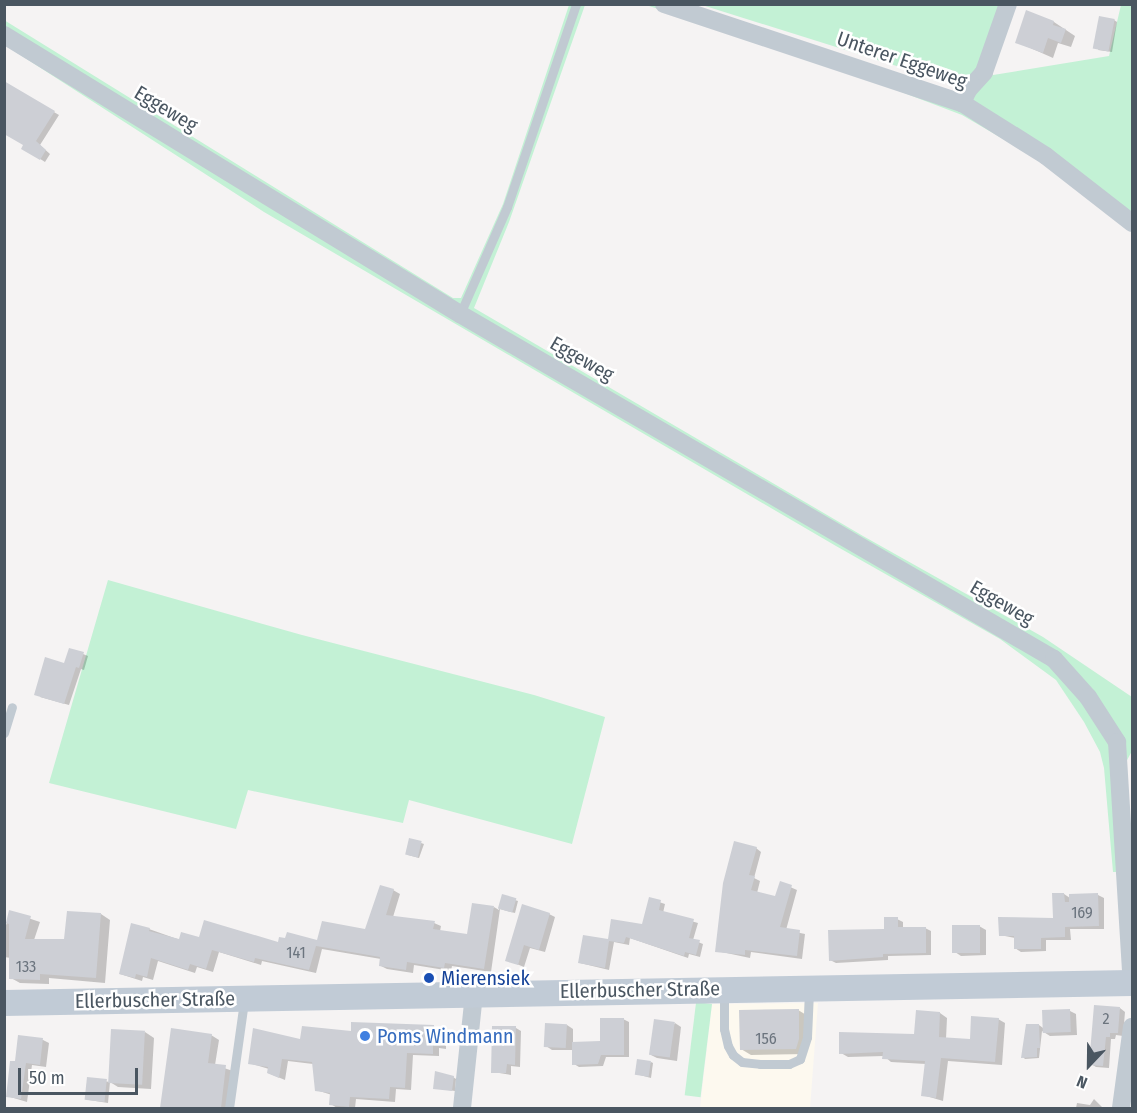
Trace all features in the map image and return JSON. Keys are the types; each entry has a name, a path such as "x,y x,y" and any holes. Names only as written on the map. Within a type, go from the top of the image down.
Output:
{"main road":[{"name":"Ellerbuscher Straße","path":"4,1003 809,987 1132,984"}],"street":[{"name":"Unterer Eggeweg","path":"664,4 962,103 1046,156 1132,223"},
{"path":"962,103 968,90 984,72 1008,4"},
{"name":"Eggeweg","path":"4,35 460,314 1054,659 1125,739 1132,984"},
{"path":"462,1108 474,993"},
{"path":"1121,1108 1132,1027"}],"lane":[{"path":"460,314 507,207 576,4"},
{"path":"4,733 12,707"},
{"path":"724,989 724,1029 733,1055 742,1062 789,1064 800,1059 804,1051 809,987"},
{"path":"229,1108 244,998"}],"shaded area":[{"path":"818,1003 810,1108 700,1108 712,1004"}],"green space":[{"path":"569,5 585,5 509,222 474,308 863,536 1043,637 1132,697 1132,751 1126,762 1132,872 1113,872 1104,768 1100,752 1084,722 1056,680 1000,639 836,546 264,212 5,45 4,20 453,298 461,298 503,204"},
{"path":"646,5 692,5 972,100 987,76 1109,56 1121,5 1132,5 1132,231 1037,159 962,115 841,69"},
{"path":"702,5 1004,5 983,64 967,85 954,84"},
{"path":"108,580 302,635 534,695 605,717 572,844 409,800 403,823 248,790 236,829 49,783"},
{"path":"696,1002 712,1004 701,1097 685,1095"}],"building":[{"path":"1026,10 1054,21 1053,25 1066,29 1061,43 1048,38 1043,53 1015,43"},
{"path":"1099,16 1115,19 1108,51 1093,48"},
{"path":"4,81 55,111 36,141 46,150 40,160 21,149 23,145 4,134"},
{"path":"69,648 84,652 79,668 76,667 64,704 34,695 45,657 64,663"},
{"path":"409,838 422,841 418,857 405,855"},
{"path":"734,841 757,847 749,875 755,876 751,890 775,896 780,881 792,885 780,927 800,930 797,956 745,950 745,955 715,952 723,883"},
{"path":"380,885 394,889 386,915 435,921 433,929 467,934 472,903 494,906 484,969 445,963 444,968 407,962 406,970 379,966 380,957 316,946 309,970 255,958 254,962 212,950 206,969 190,964 188,970 151,958 147,977 136,974 135,978 119,974 131,923 150,928 149,931 179,939 181,932 199,937 204,920 278,942 279,937 285,938 287,932 317,940 322,921 365,929"},
{"path":"1052,893 1064,893 1065,902 1069,902 1069,894 1098,893 1099,926 1065,927 1065,937 1041,938 1041,949 1014,949 1014,936 999,936 998,917 1053,918"},
{"path":"502,894 516,898 512,913 498,908"},
{"path":"649,897 661,900 659,910 694,919 689,938 700,940 696,955 685,952 684,956 626,937 624,943 609,941 605,968 578,963 583,935 608,939 611,919 642,924"},
{"path":"522,904 550,913 539,950 524,945 518,965 505,961"},
{"path":"9,910 31,916 25,939 64,939 67,911 101,913 96,978 40,974 40,980 9,979 9,924 6,923"},
{"path":"884,917 898,917 898,927 926,927 926,953 883,954 883,957 829,961 828,930 884,929"},
{"path":"952,925 980,925 980,953 952,953"},
{"path":"1094,1005 1120,1007 1118,1033 1110,1033 1110,1037 1106,1037 1103,1066 1089,1065"},
{"path":"799,1009 799,1039 796,1049 740,1050 739,1010"},
{"path":"1070,1009 1071,1032 1043,1033 1042,1010"},
{"path":"916,1010 940,1012 939,1037 970,1039 971,1016 999,1018 995,1062 941,1058 936,1098 921,1096 925,1061 882,1059 883,1052 839,1054 839,1032 914,1034"},
{"path":"600,1018 624,1018 624,1055 601,1055 598,1064 572,1065 572,1042 600,1041"},
{"path":"654,1019 675,1022 670,1058 649,1055"},
{"path":"351,1022 434,1025 434,1028 441,1028 440,1046 433,1046 433,1054 407,1053 405,1088 390,1087 389,1099 350,1097 349,1107 329,1105 330,1093 315,1091 312,1062 282,1059 279,1078 267,1073 268,1067 248,1064 253,1028 300,1039 302,1026 351,1031"},
{"path":"545,1023 567,1024 566,1048 544,1047"},
{"path":"1026,1024 1039,1024 1040,1048 1037,1048 1037,1057 1021,1058"},
{"path":"492,1026 516,1026 515,1065 507,1064 506,1073 491,1073"},
{"path":"171,1028 212,1034 208,1063 226,1065 221,1108 160,1108"},
{"path":"111,1029 145,1031 142,1085 108,1083"},
{"path":"18,1035 43,1038 40,1065 26,1063 21,1099 6,1097 10,1061 15,1061"},
{"path":"637,1059 651,1061 649,1077 635,1075"},
{"path":"435,1071 454,1076 452,1091 433,1089"},
{"path":"87,1077 107,1079 104,1102 85,1100"}],"place":[{"name":"Mierensiek","path":"429,978"},
{"name":"Poms Windmann","path":"365,1036"}]}
